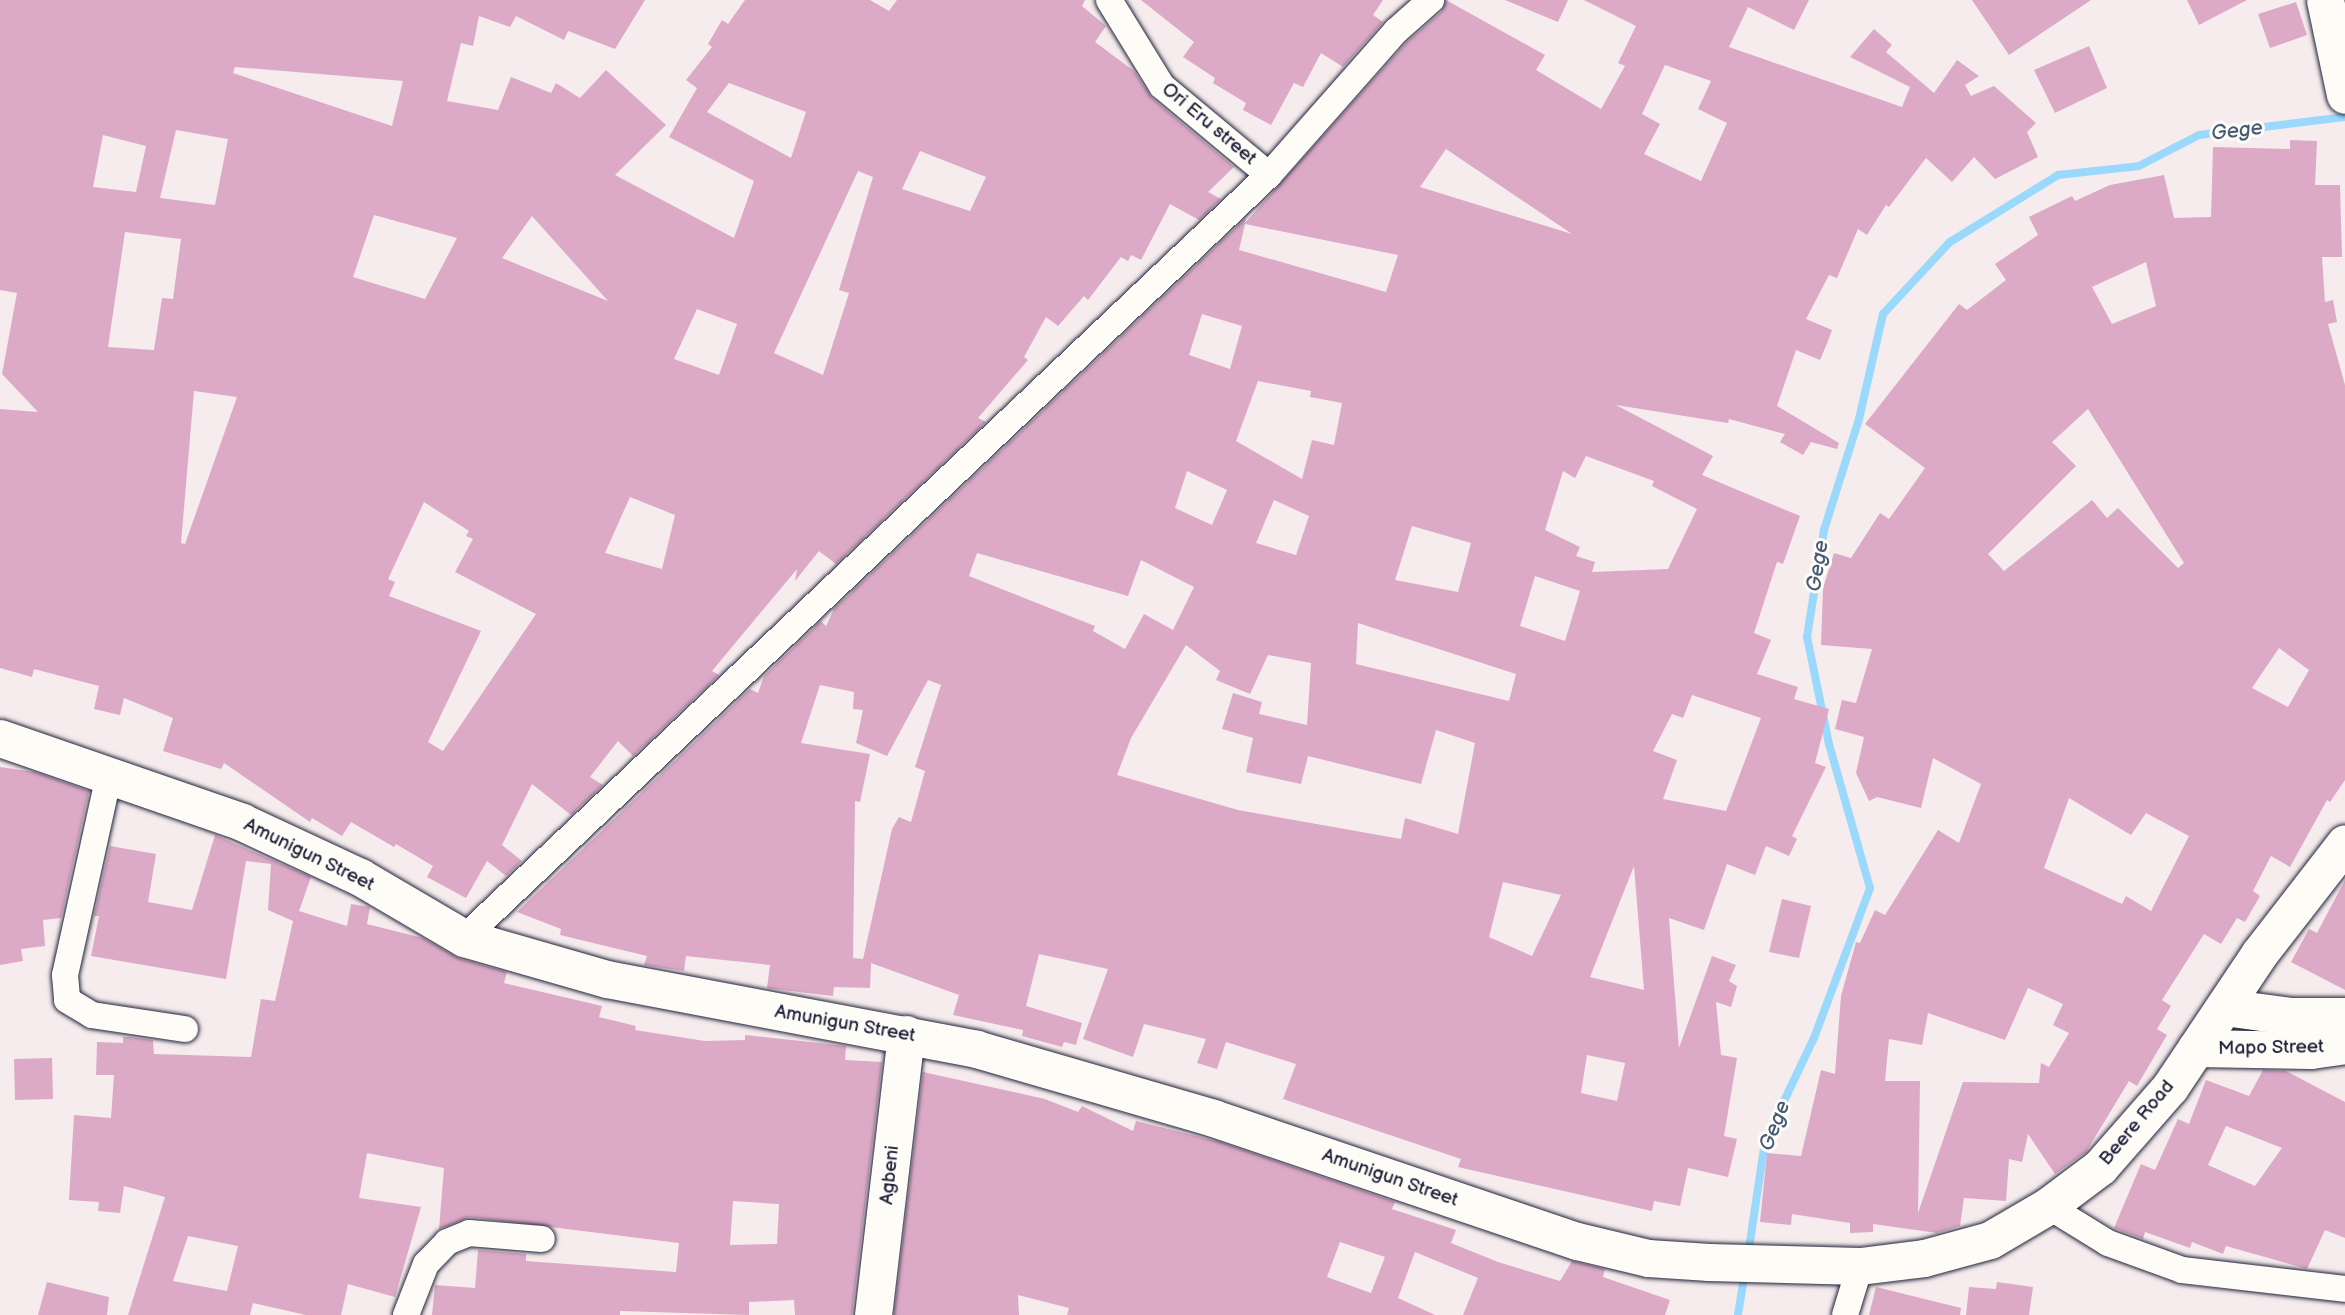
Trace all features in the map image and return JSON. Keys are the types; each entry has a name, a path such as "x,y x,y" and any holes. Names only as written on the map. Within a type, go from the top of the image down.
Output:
{"main road":[{"path":"2325,0 2340,41 2345,95"},
{"name":"Amunigun Street","path":"0,738 242,822 360,877 464,938 607,979 976,1049 1213,1118 1577,1241 1648,1258 1709,1262"},
{"name":"Beere Road","path":"1709,1262 1860,1266 1924,1258 1990,1240 2048,1206 2100,1167 2170,1087 2224,1007 2345,843"},
{"name":"Mapo Street","path":"2224,1007 2291,1016 2345,1016"},
{"name":"Agbeni","path":"873,1315 906,1034"},
{"name":"Mapo Street","path":"2196,1048 2311,1050 2345,1045"}],"street":[{"name":"Ori Eru street","path":"1109,0 1162,86 1269,175"},
{"path":"464,938 1269,175 1396,32 1431,0"},
{"path":"108,775 65,975 67,1000 92,1016 186,1029"},
{"path":"2048,1206 2108,1243 2182,1270 2345,1289"},
{"path":"406,1315 426,1264 447,1242 469,1233 542,1239"},
{"path":"1845,1315 1860,1266"}],"building":[{"path":"0,0 645,0 615,49 568,31 564,40 516,16 510,27 479,16 473,46 461,43 447,101 498,110 511,77 551,93 556,83 580,98 606,70 666,125 615,175 734,238 754,181 669,137 697,88 686,80 712,47 708,44 722,20 728,24 745,0 870,0 889,11 897,0 1085,0 1082,6 1106,26 1095,42 1134,71 1152,98 1234,167 1208,192 1221,199 1199,220 1170,204 1141,260 1131,255 1128,261 1121,257 1088,300 1084,296 1058,326 1046,317 1024,357 1028,360 978,418 986,422 836,564 819,551 795,581 797,569 712,671 719,675 633,756 618,741 590,777 603,785 571,815 532,784 502,845 522,861 506,876 487,861 466,898 427,877 433,866 351,822 342,836 312,818 310,822 224,763 221,769 163,751 173,718 124,698 120,715 94,709 99,686 34,669 32,677 0,668 0,409 38,412 2,374 17,293 0,290","holes":["235,67 403,81 392,126 233,73","729,83 806,112 791,158 707,112","176,130 228,139 215,205 160,198","103,135 146,146 136,192 93,187","920,151 986,177 970,211 902,189","858,171 873,177 839,290 849,293 823,375 774,353","374,215 457,238 425,299 353,277","532,216 608,301 502,258","125,232 181,239 173,299 162,298 154,350 108,347","697,309 737,324 719,375 674,359","194,391 237,397 185,544 181,543","630,497 675,515 662,569 605,553","424,502 469,531 466,536 473,539 455,572 536,614 443,751 428,742 481,631 389,596 395,582 388,579"]},
{"path":"1141,0 1383,0 1373,15 1383,22 1343,67 1321,53 1303,87 1294,83 1271,125 1243,110 1246,103 1213,83 1215,78 1183,57 1194,42"},
{"path":"1446,0 1545,55 1536,70 1601,109 1625,66 1618,63 1636,26 1584,0 1809,0 1794,30 1748,7 1729,47 1902,107 1910,87 1850,57 1874,29 1892,45 1886,52 1934,93 1957,60 1979,76 1965,85 1971,96 1994,86 2036,123 2027,132 2038,157 1995,179 1974,157 1952,182 1926,158 1889,207 1886,205 1867,235 1858,229 1837,278 1829,275 1806,319 1832,330 1828,341 1820,360 1796,350 1777,406 1839,443 1837,449 1811,442 1803,455 1780,442 1785,434 1729,419 1728,423 1616,405 1713,456 1702,475 1800,516 1783,564 1777,562 1754,633 1771,640 1757,674 1798,687 1794,699 1829,709 1815,763 1826,767 1792,836 1797,839 1789,856 1766,846 1755,875 1727,864 1704,930 1669,918 1679,1048 1712,956 1736,965 1729,981 1737,986 1731,1007 1716,1002 1721,1055 1737,1058 1724,1136 1737,1139 1728,1177 1688,1168 1680,1206 1654,1201 1652,1211 1458,1167 1461,1159 1283,1099 1296,1064 1226,1042 1217,1069 1197,1063 1206,1039 1144,1024 1133,1057 1083,1039 1108,969 1039,954 1026,1006 1082,1023 1076,1045 1064,1042 1062,1047 1022,1036 1023,1030 953,1015 959,995 871,963 870,988 834,987 833,996 767,988 770,965 686,956 684,971 644,965 647,956 560,935 561,929 517,912 750,689 758,693 764,676 821,621 826,626 834,609 1246,218 1245,223 1407,42 1441,12","holes":["1665,65 1711,81 1698,109 1727,123 1701,181 1644,154 1660,124 1642,114","1446,149 1572,234 1420,187","1245,224 1398,255 1386,292 1239,250","1202,314 1242,326 1230,369 1189,355","1258,381 1311,391 1310,397 1342,403 1334,445 1312,440 1302,479 1236,441","1586,456 1654,481 1652,486 1697,509 1668,569 1592,572 1595,562 1576,556 1580,547 1545,530 1563,471 1575,478","1187,471 1227,490 1212,525 1175,508","1274,500 1309,516 1296,555 1256,543","1412,526 1471,543 1458,592 1395,580","977,553 1128,596 1141,560 1194,587 1173,630 1144,614 1125,649 1093,631 1095,626 969,576","1535,576 1580,591 1565,641 1520,626","1358,623 1516,674 1509,701 1356,664","1186,645 1220,671 1216,680 1250,694 1268,655 1311,663 1307,725 1259,714 1262,702 1233,693 1222,729 1253,738 1246,772 1301,784 1308,756 1421,784 1436,730 1475,743 1458,834 1405,818 1401,839 1238,810 1117,775 1131,738","928,680 941,685 915,767 925,771 911,822 899,817 892,829 863,959 853,958 855,801 860,802 870,754 801,743 820,685 854,692 853,709 863,710 856,743 887,756","1692,695 1761,718 1726,811 1663,799 1677,760 1653,751 1672,714 1683,718","1634,866 1644,990 1590,977","1503,882 1561,895 1532,956 1489,937","1587,1055 1625,1063 1617,1101 1581,1093"]},
{"path":"1505,0 1568,0 1558,22"},
{"path":"1972,0 2091,0 2009,55"},
{"path":"2187,0 2247,0 2199,25"},
{"path":"2296,2 2307,35 2270,48 2258,14"},
{"path":"2089,46 2107,88 2055,113 2034,70"},
{"path":"2290,140 2317,141 2315,185 2340,185 2342,257 2322,257 2325,302 2333,300 2337,322 2328,324 2345,385 2345,780 2330,802 2327,800 2290,867 2271,856 2253,891 2260,896 2245,922 2237,918 2221,944 2204,934 2162,1000 2171,1006 2157,1029 2167,1035 2137,1086 2129,1081 2086,1152 2055,1174 2028,1134 2022,1162 2009,1159 2006,1201 1964,1198 1960,1226 1937,1233 1873,1224 1873,1232 1850,1233 1850,1223 1792,1214 1791,1225 1760,1222 1767,1153 1801,1156 1821,1070 1835,1074 1841,996 1856,942 1860,943 1875,910 1885,915 1938,830 1959,843 1981,784 1933,758 1921,808 1877,797 1869,801 1856,773 1864,737 1835,729 1842,700 1856,703 1872,649 1821,645 1823,588 1834,553 1851,558 1880,513 1889,519 1925,468 1865,424 1959,304 1967,310 2006,280 1995,264 2038,235 2029,217 2072,196 2075,201 2110,185 2164,175 2174,218 2211,217 2213,147 2290,149","holes":["2146,262 2156,306 2112,324 2092,287","2088,409 2184,563 2178,568 2118,508 2107,518 2092,500 2004,571 1988,554 2076,466 2052,442","2279,648 2309,670 2288,707 2252,688","2069,798 2131,835 2146,813 2189,836 2151,911 2126,896 2122,904 2044,868","2028,988 2063,1004 2053,1025 2069,1033 2049,1067 2041,1063 2039,1083 1963,1082 1918,1213 1920,1081 1885,1081 1889,1039 1922,1045 1928,1013 2005,1040"]},
{"path":"0,767 35,772 89,791 61,918 43,920 45,946 21,949 23,961 0,965"},
{"path":"215,835 311,877 299,911 347,926 351,904 370,907 367,924 423,938 458,958 507,972 504,983 602,1006 599,1017 636,1026 635,1030 705,1041 745,1040 745,1035 846,1046 845,1060 882,1062 852,1315 795,1315 794,1300 749,1302 749,1315 620,1311 620,1315 432,1315 435,1285 475,1288 478,1250 526,1254 526,1261 676,1272 679,1243 470,1217 439,1229 444,1168 367,1153 359,1198 421,1207 395,1297 348,1284 341,1315 306,1315 253,1303 250,1315 128,1315 165,1197 124,1186 120,1213 98,1211 99,1202 69,1200 74,1115 111,1118 114,1075 96,1075 97,1042 123,1043 123,1037 130,1037 153,1040 154,1054 251,1057 261,999 275,1001 293,921 268,910 271,864 246,861 226,979 91,956 99,916 94,916 110,846 156,854 148,902 192,910","holes":["733,1201 779,1204 777,1244 730,1245","188,1236 238,1246 227,1291 173,1281"]},
{"path":"2345,880 2345,990 2291,962 2309,929 2317,933"},
{"path":"1782,899 1811,906 1799,958 1769,952"},
{"path":"52,1058 53,1099 15,1100 14,1059"},
{"path":"2263,1070 2286,1071 2345,1102 2345,1238 2325,1230 2307,1269 2226,1246 2223,1254 2192,1242 2190,1248 2145,1232 2143,1239 2114,1228 2141,1164 2155,1170 2178,1119 2189,1124 2206,1080 2249,1096","holes":["2226,1126 2282,1148 2255,1186 2208,1165"]},
{"path":"923,1072 1045,1099 1078,1112 1082,1106 1133,1131 1136,1121 1220,1142 1395,1202 1392,1209 1456,1230 1451,1243 1498,1262 1560,1281 1572,1261 1605,1269 1603,1277 1670,1300 1665,1315 1463,1315 1478,1278 1415,1252 1398,1298 1435,1315 1067,1315 1069,1308 1018,1295 1019,1315 894,1315","holes":["1340,1242 1385,1257 1371,1293 1327,1277"]},
{"path":"47,1282 109,1297 107,1315 38,1315"},
{"path":"1997,1282 2033,1287 2029,1315 1966,1315 1969,1287 1996,1289"},
{"path":"1876,1287 1961,1308 1960,1315 1869,1315"}],"waterway":[{"name":"Gege","path":"1748,1255 1765,1141 1814,1038 1870,888 1829,744 1807,637 1824,530 1859,419 1883,314 1950,242 2058,175 2139,166 2199,135 2345,117"},
{"name":"Gege","path":"1738,1315 1745,1271"}]}
